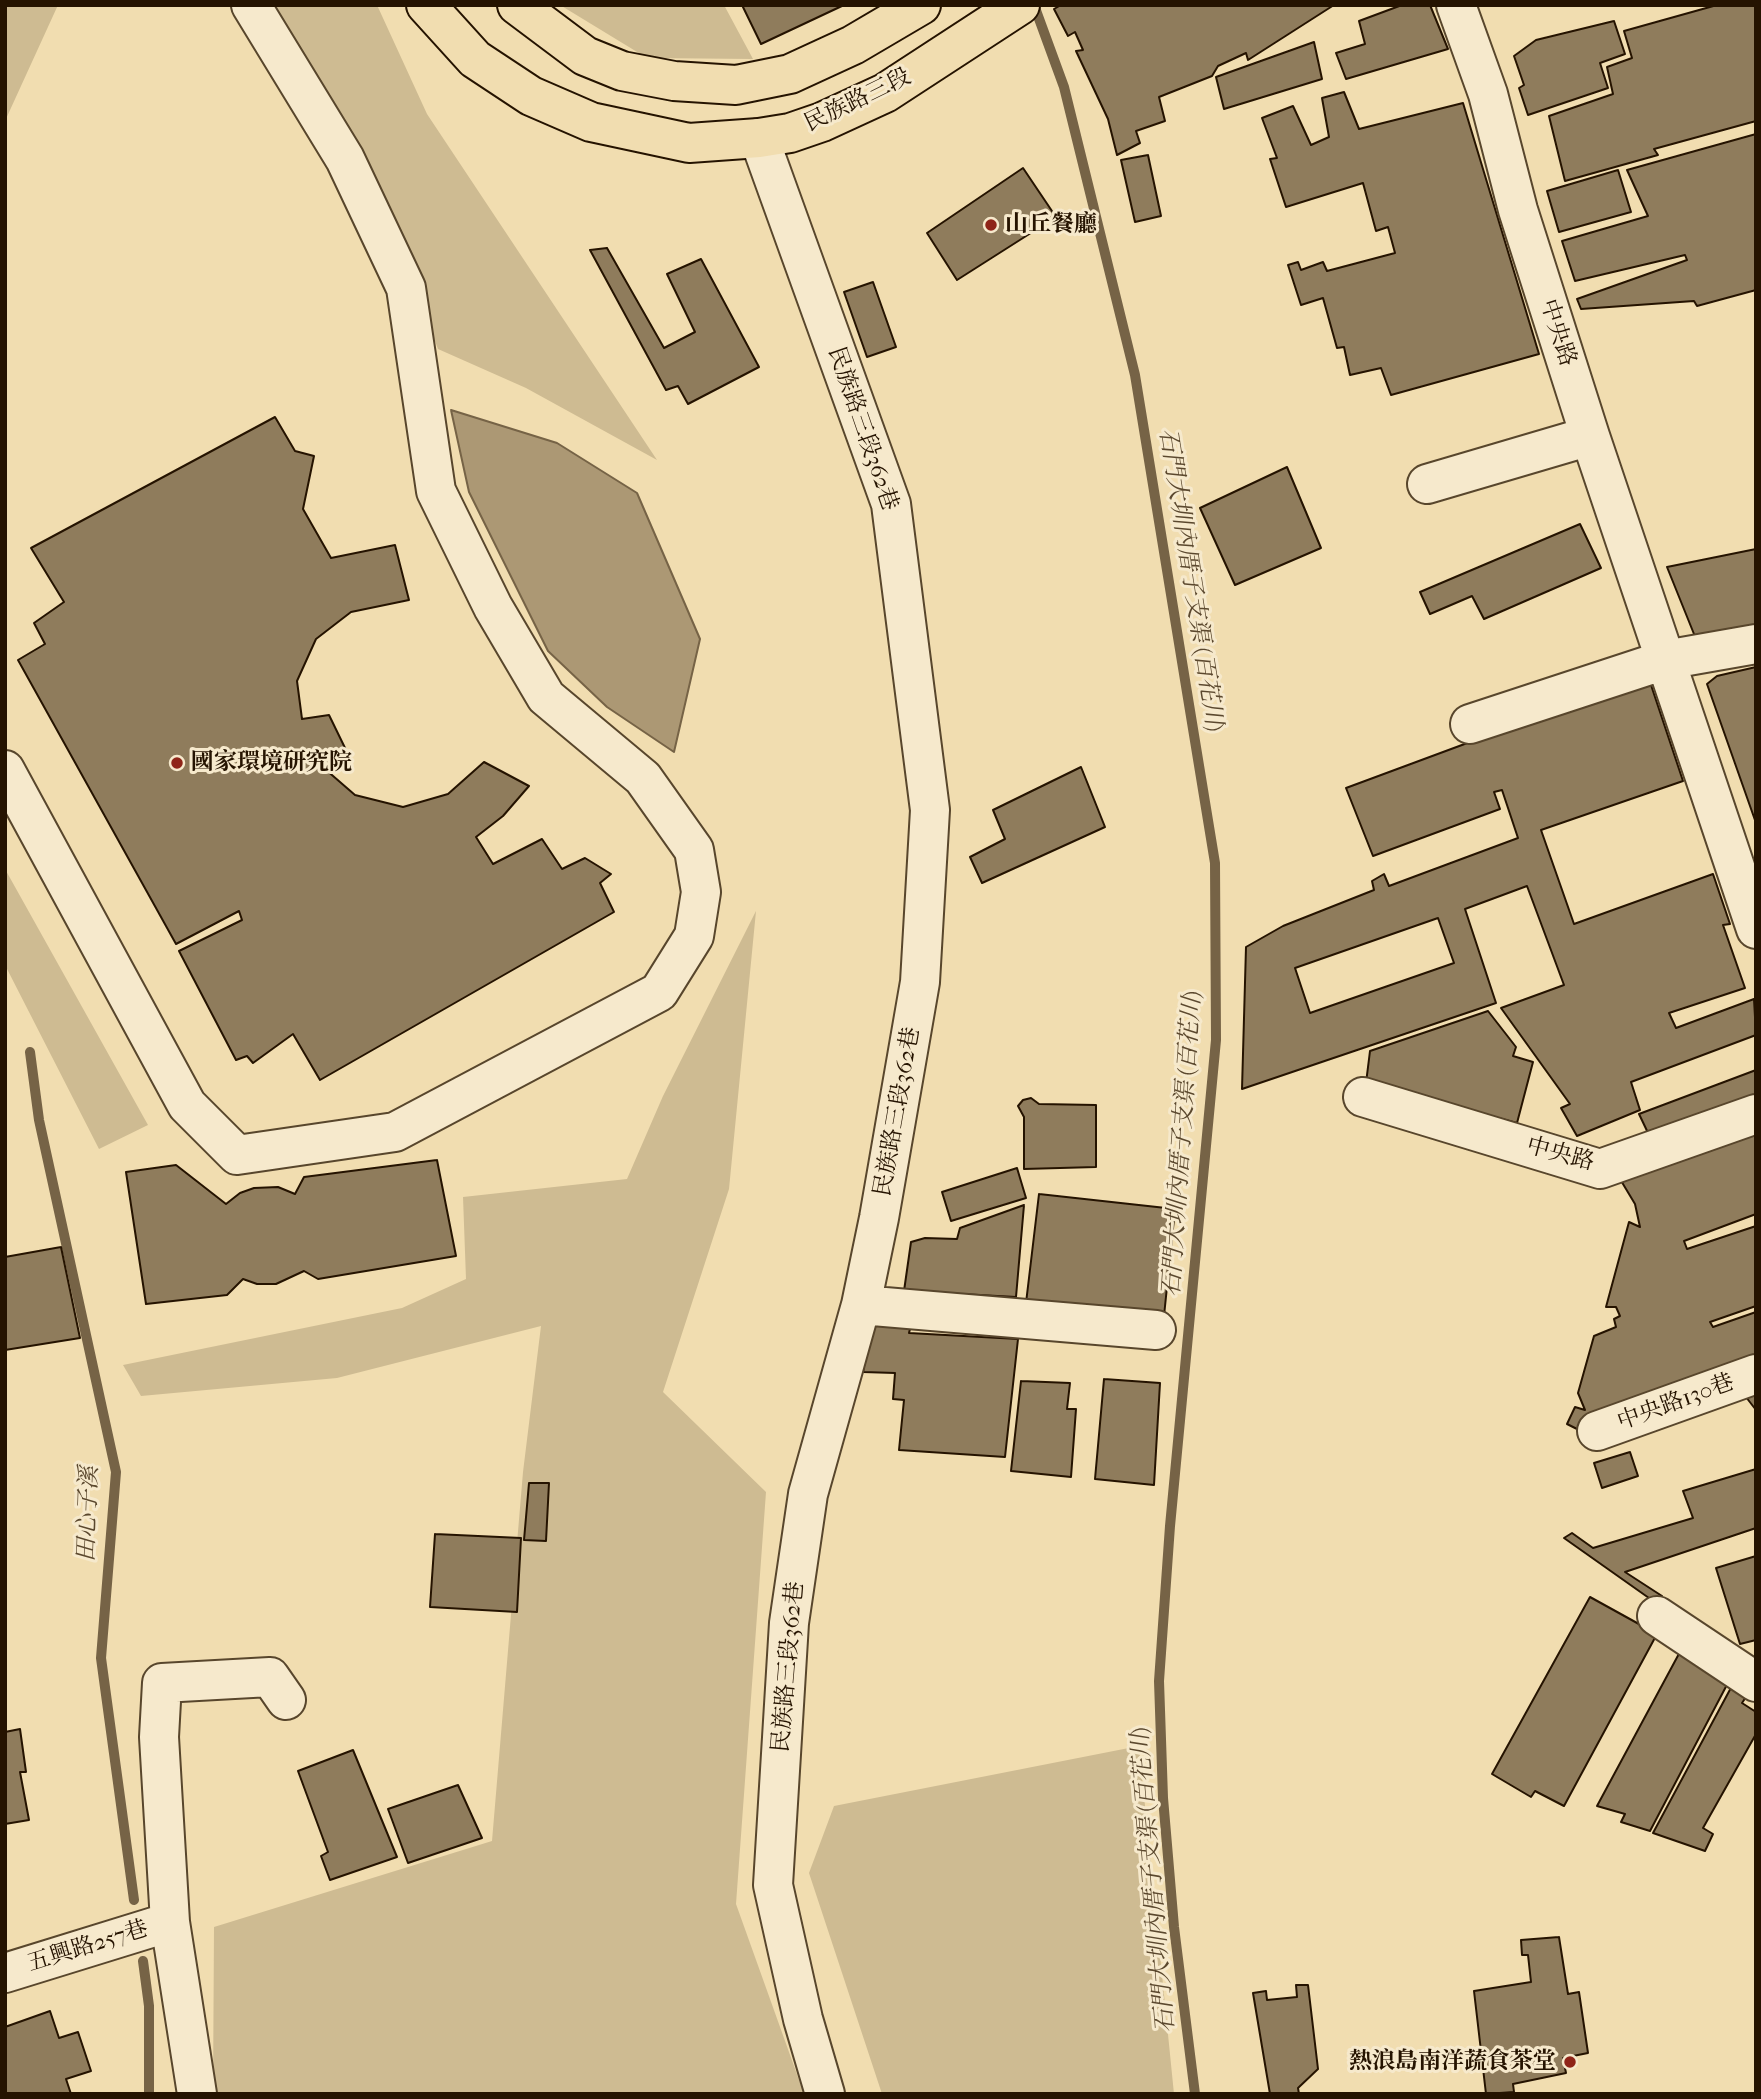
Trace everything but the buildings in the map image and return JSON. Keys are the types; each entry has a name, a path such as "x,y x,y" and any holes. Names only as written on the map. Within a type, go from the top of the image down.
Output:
{"main road":[{"name":"民族路三段","path":"426,5 475,59 531,96 591,122 690,143 759,138 790,133 822,122 885,93 1016,8"},
{"path":"517,5 585,56 622,71 674,81 736,85 790,74 853,45 921,5"}],"street":[{"path":"5,770 187,1105 237,1155 395,1132 659,992 694,936 701,892 694,850 643,778 546,697 494,607 436,491 406,288 345,159 251,5"},
{"name":"中央路","path":"1456,5 1488,94 1518,210 1590,436 1756,929"},
{"name":"民族路三段362巷","path":"759,138 891,504 930,810 920,982 861,1305 807,1494 789,1623 773,1885 803,2019 825,2094"},
{"path":"1427,484 1590,436"},
{"path":"1470,724 1665,660 1756,645"},
{"name":"中央路","path":"1363,1097 1600,1169 1756,1114"},
{"path":"861,1305 1156,1330"},
{"name":"中央路130巷","path":"1597,1431 1756,1374"},
{"path":"1657,1616 1756,1682"},
{"path":"197,2094 170,1922 159,1737 162,1683 270,1677 286,1700"},
{"name":"五興路257巷","path":"5,1973 170,1922"}],"shaded area":[{"path":"5,5 58,5 5,121"},
{"path":"272,5 377,5 427,114 657,460 526,388 438,349 368,163"},
{"path":"560,5 724,5 753,59 647,58"},
{"path":"451,410 557,443 637,493 700,639 674,752 607,707 548,651 469,492"},
{"path":"5,869 148,1125 99,1149 5,965"},
{"path":"756,911 729,1189 663,1392 766,1492 736,1904 804,2094 213,2094 214,1927 492,1841 523,1472 541,1326 337,1378 141,1396 123,1365 402,1308 466,1279 463,1197 627,1179 663,1096"},
{"path":"1139,1746 1174,2094 882,2094 809,1873 834,1806"}],"waterway":[{"name":"石門大圳內厝子支渠 (百花川)","path":"1034,5 1064,87 1135,375 1215,863 1216,1040 1170,1526 1159,1681 1163,1798 1174,1927 1195,2094"},
{"name":"田心子溪","path":"30,1052 39,1120 116,1472 101,1658 134,1900"},
{"name":"田心子溪","path":"143,1961 149,2006 149,2094"}],"place":[{"name":"山丘餐廳","path":"991,225"},
{"name":"國家環境研究院","path":"177,763"},
{"name":"熱浪島南洋蔬食茶堂","path":"1570,2062"}]}
